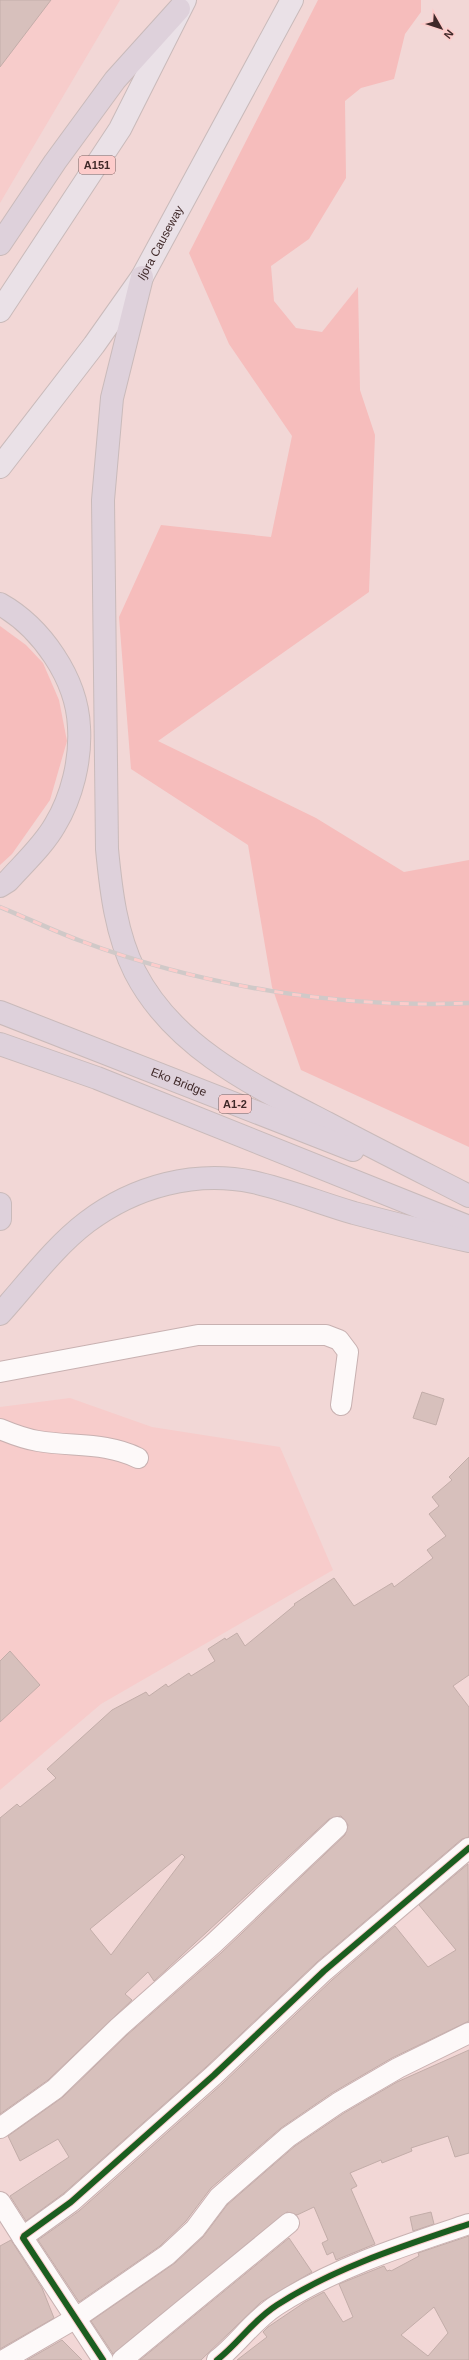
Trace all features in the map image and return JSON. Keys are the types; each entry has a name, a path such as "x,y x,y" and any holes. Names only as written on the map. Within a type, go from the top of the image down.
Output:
{"highway":[{"path":"0,244 56,162 115,80 182,5"},
{"path":"142,277 119,363 112,398 103,500 107,849 111,895 121,935 135,973 158,1007 184,1035 217,1063 260,1089 469,1196"},
{"path":"0,604 17,613 36,632 58,664 72,694 80,726 78,757 71,793 55,826 8,881 0,886"},
{"name":"Eko Bridge","path":"0,1012 469,1196"},
{"name":"A1-2","path":"0,1044 97,1078 469,1227"},
{"path":"0,1314 62,1244 88,1221 150,1188 184,1179 216,1178 252,1182 354,1213 469,1241"},
{"path":"0,1204 0,1219"}],"main road":[{"name":"Ijora Causeway","path":"0,467 94,345 142,277 292,0"},
{"name":"A151","path":"0,312 120,129 182,5"}],"street":[{"path":"0,1372 198,1335 326,1335 339,1340 348,1352 340,1405"},
{"path":"0,1429 38,1441 104,1446 126,1452 138,1458"},
{"path":"0,2128 55,2089 119,2027 213,1944 337,1827"},
{"path":"23,2238 26,2234 77,2197 214,2076 324,1971 469,1848"},
{"path":"4,2360 76,2318 167,2255 195,2229 219,2197 288,2137 338,2103 398,2068 469,2034"},
{"path":"0,2202 5,2224 23,2238 103,2360"},
{"path":"122,2360 289,2223"},
{"path":"217,2360 252,2324 264,2314 333,2274 374,2256 469,2224"}],"shaded area":[{"path":"0,0 120,0 0,203"},
{"path":"318,0 421,0 421,12 405,34 394,79 361,88 345,101 346,178 309,239 271,266 274,301 296,328 322,332 358,287 360,390 375,435 369,592 158,741 316,818 404,872 469,860 469,1147 301,1070 272,987 248,845 131,769 119,617 161,525 271,537 292,436 229,344 189,253"},
{"path":"0,626 26,645 43,663 59,700 67,741 50,800 12,854 0,865"},
{"path":"70,1398 152,1427 280,1447 333,1570 101,1704 0,1790 0,1407"}],"building":[{"path":"0,0 51,0 0,67"},
{"path":"422,1392 444,1399 436,1425 413,1418"},
{"path":"469,1457 469,1675 453,1686 469,1707 469,1837 462,1839 317,1962 206,2067 64,2193 26,2221 10,2196 69,2157 58,2139 20,2161 8,2136 63,2097 127,2035 221,1953 345,1835 348,1825 341,1816 329,1819 154,1981 148,1972 125,1994 132,2000 48,2080 0,2114 0,1818 17,1804 20,1807 56,1778 47,1769 112,1710 146,1692 149,1696 166,1684 168,1687 189,1673 191,1676 215,1661 208,1649 225,1638 226,1640 237,1633 245,1646 295,1605 294,1604 334,1578 354,1606 392,1583 394,1587 433,1558 427,1550 446,1536 429,1514 439,1506 432,1497 452,1480 449,1477","holes":["182,1854 185,1857 111,1955 90,1929"]},
{"path":"10,1651 40,1685 0,1722 0,1661"},
{"path":"468,1864 469,2021 392,2058 332,2093 281,2128 211,2188 186,2221 160,2246 79,2302 38,2240 79,2211 222,2084 332,1980 395,1926 428,1967 456,1950 419,1905"},
{"path":"469,2050 469,2153 455,2157 448,2136 411,2148 412,2151 382,2163 381,2160 350,2173 357,2186 351,2189 375,2244 336,2260 333,2252 327,2255 322,2243 328,2240 314,2207 297,2215 287,2212 113,2354 91,2321 175,2263 203,2237 227,2205 295,2146 344,2113 397,2082"},
{"path":"431,2212 434,2224 413,2231 410,2217"},
{"path":"469,2236 469,2360 237,2360 267,2337 263,2332 268,2327 305,2302 324,2292 343,2322 353,2317 339,2284 384,2266 387,2271 391,2271 419,2256 418,2253","holes":["434,2307 448,2333 428,2356 401,2335"]},
{"path":"289,2238 312,2272 261,2302 201,2360 140,2360"},
{"path":"11,2240 42,2288 54,2318 0,2349 0,2246"},
{"path":"62,2340 82,2360 27,2360"}],"railway":[{"path":"0,907 71,937 127,957 174,971 223,982 322,998 420,1004 469,1003"}],"cycle path":[{"path":"103,2360 23,2238 24,2236 71,2202 214,2075 324,1971 469,1848"},
{"path":"217,2360 268,2311 323,2279 370,2258 469,2224"}]}
